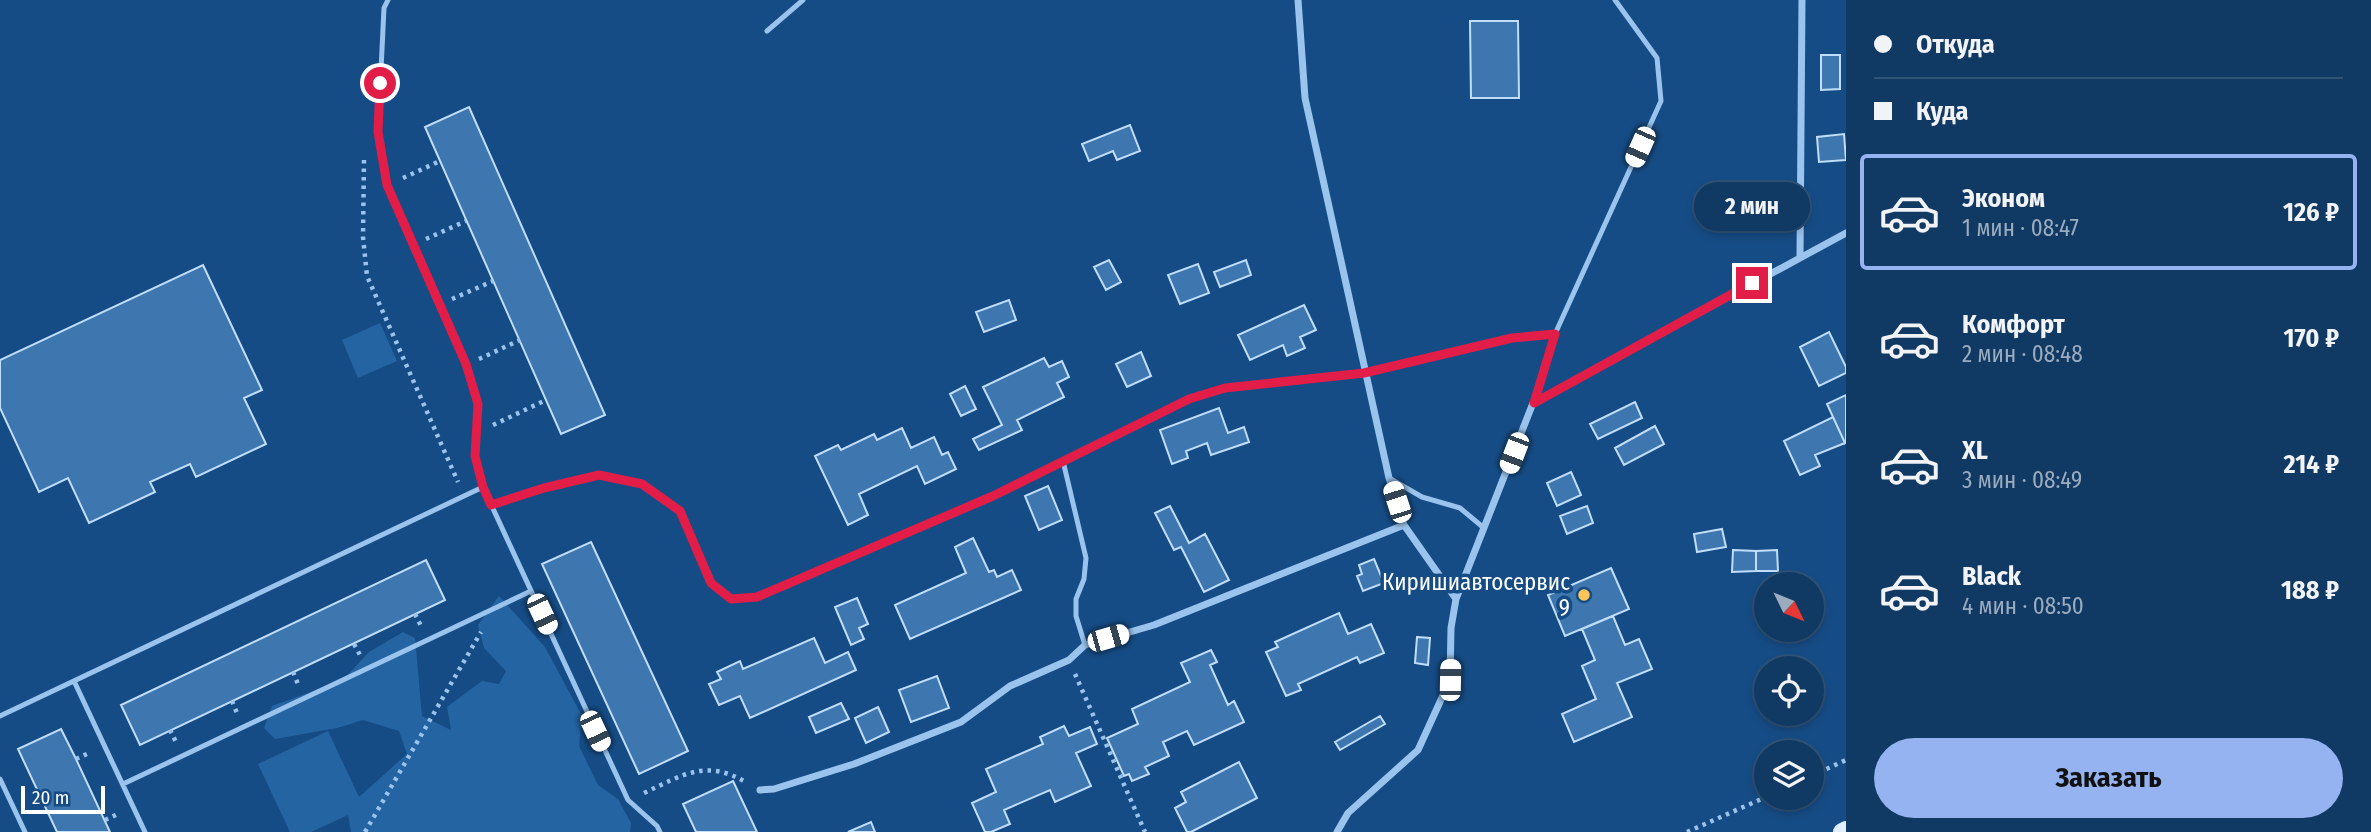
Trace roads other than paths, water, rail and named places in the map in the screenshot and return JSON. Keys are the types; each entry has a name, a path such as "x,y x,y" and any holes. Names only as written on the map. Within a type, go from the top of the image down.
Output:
{"street":[{"path":"1298,0 1305,98 1389,478 1404,525 1456,599"},
{"path":"1800,257 1802,0"},
{"path":"1337,832 1348,813 1418,750 1450,680 1451,628 1456,599 1534,403 1846,233"},
{"path":"731,599 757,597 993,496 1189,399 1225,388 1364,373"},
{"path":"760,790 774,789 854,764 961,722 1010,686 1069,660 1085,645 1154,625 1404,525"}],"lane":[{"path":"388,0 384,8 378,132 387,185 466,364 478,404 475,456 483,487 628,800 657,826 660,832"},
{"path":"768,31 803,0"},
{"path":"1534,403 1555,334 1661,100 1657,58 1615,0"},
{"path":"1364,373 1512,338 1555,334"},
{"path":"1063,461 1086,558 1084,579 1076,599 1076,615 1085,645"},
{"path":"491,505 544,488 599,475 642,484 680,511 711,583 731,599"},
{"path":"1389,478 1422,496 1460,508 1484,528"},
{"path":"0,716 483,487"},
{"path":"122,784 531,591"},
{"path":"74,681 145,832"},
{"path":"0,779 25,832"}],"place":[{"name":"Киришиавтосервис 9","path":"1584,595"}]}
